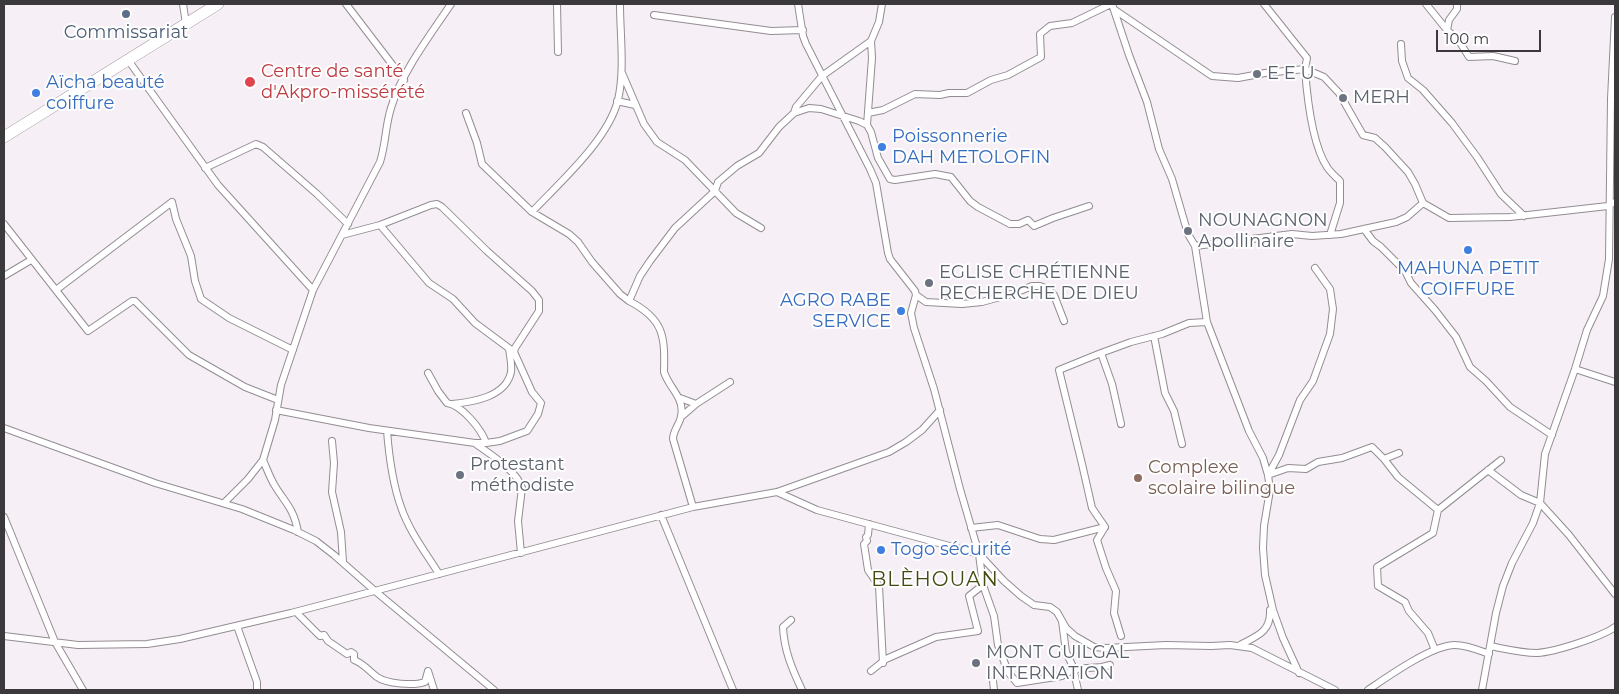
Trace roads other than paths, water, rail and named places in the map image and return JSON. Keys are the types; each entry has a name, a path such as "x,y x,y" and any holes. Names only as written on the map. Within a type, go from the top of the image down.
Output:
{"highway":[{"path":"4,137 218,4"}],"street":[{"path":"183,4 186,24"},
{"path":"346,4 404,80"},
{"path":"224,504 263,460 275,420 278,400 313,290 380,162 386,145 386,126 392,106 408,70 452,4"},
{"path":"557,4 558,52"},
{"path":"532,212 579,163 602,132 617,101 621,72 620,4"},
{"path":"798,4 806,44 876,182 888,253 893,263 913,287 916,295 926,302 962,304 982,302 1032,286 1040,286 1048,289 1054,295 1064,321"},
{"path":"882,4 879,22 871,42 872,58 867,125 871,132 878,158 890,179 895,180 935,174 951,177 970,201 1010,224 1019,224 1028,220 1034,226 1088,206"},
{"path":"1264,4 1307,58 1305,69 1307,91 1317,143 1327,168 1340,181 1340,203 1330,235"},
{"path":"1426,4 1447,30 1459,41 1469,57 1493,56 1515,62"},
{"path":"1447,30 1449,20 1457,9 1457,4"},
{"path":"868,113 883,110 915,94 966,93 991,80 1008,75 1041,57 1040,34 1050,26 1072,23 1113,6"},
{"path":"1113,6 1212,76 1238,78 1265,72 1305,69 1324,77 1339,93 1363,135 1375,138 1408,172 1423,202 1448,218 1524,216 1608,206 1615,202"},
{"path":"1113,6 1147,102 1159,149 1172,179 1188,234 1195,246 1207,322 1249,431 1263,458 1268,475 1270,490 1264,526 1263,548 1265,575 1273,610 1299,673"},
{"path":"654,15 772,31 803,30"},
{"path":"1482,690 1496,613 1503,586 1512,563 1533,523 1540,503 1545,454 1576,369 1587,330 1603,296 1612,259 1608,206 1615,17"},
{"path":"794,113 796,107 822,76 871,42"},
{"path":"1401,44 1402,61 1408,78 1423,90 1452,123 1501,194 1524,216"},
{"path":"128,60 218,185 313,290"},
{"path":"621,72 644,124 657,142 684,160 736,213 761,228"},
{"path":"617,101 635,104"},
{"path":"629,301 640,276 650,260 675,228 715,191 718,182 737,166 759,153 779,127 794,113 810,108 842,115 867,125"},
{"path":"466,113 477,143 482,164 532,212 569,234 578,242 592,262 620,294 650,315 661,330 664,338 664,372 680,398 681,417"},
{"path":"205,168 256,144 263,147 348,224"},
{"path":"707,182 718,182"},
{"path":"56,290 172,202 176,219 191,256 195,281 201,299 229,318 293,350"},
{"path":"1195,246 1292,234 1312,236 1341,234 1396,222 1407,217 1423,202"},
{"path":"342,235 380,225 437,204 532,291 539,300 539,311 511,350 510,373 505,385 485,397 466,403 452,404"},
{"path":"4,224 88,331 132,301 135,301 189,355 245,387 278,400"},
{"path":"276,410 387,430 475,443 486,443 527,432 538,414 541,406 539,400 532,392 511,350 475,323 453,299 429,283 380,225"},
{"path":"1364,229 1372,241 1381,247 1405,271 1411,283 1456,337 1470,367 1486,380 1510,407 1552,435"},
{"path":"4,276 31,260"},
{"path":"1268,475 1279,455 1300,400 1313,381 1330,334 1333,309 1330,290 1315,268"},
{"path":"916,295 911,308 912,320 940,410 960,489 980,554 983,585 994,616 998,645 1008,672 1016,687 1062,676 1076,669 1110,665"},
{"path":"1106,527 1092,508 1059,370 1131,342 1189,324 1207,322"},
{"path":"1154,336 1165,393 1174,412 1182,444"},
{"path":"1102,353 1112,384 1121,424"},
{"path":"1576,369 1615,382"},
{"path":"428,373 438,392 447,403 452,404 470,418 484,434 486,443"},
{"path":"693,507 673,439 673,433 681,417 696,404 730,382"},
{"path":"680,398 696,404"},
{"path":"4,636 78,645 147,644 296,612 693,507 778,492 889,452 922,430 940,410"},
{"path":"4,428 156,483 242,509 316,541 494,690"},
{"path":"387,430 392,471 401,508 439,574"},
{"path":"332,441 334,463 332,492 341,532 343,562"},
{"path":"475,443 515,475 521,483 518,521 520,552"},
{"path":"1268,475 1288,468 1306,469 1318,462 1342,458 1372,447 1398,477 1438,510"},
{"path":"1384,459 1399,453"},
{"path":"263,460 275,485 291,507 296,519 298,532"},
{"path":"1435,650 1428,633 1409,611 1404,602 1378,586 1377,567 1433,533 1438,510 1502,460"},
{"path":"1488,470 1521,495 1529,500 1540,503 1569,535 1615,594"},
{"path":"778,492 817,510 980,554 1004,582 1021,596 1034,605 1050,607 1057,612 1066,628 1075,636 1094,647 1240,645 1252,648 1335,690"},
{"path":"661,515 733,690"},
{"path":"4,517 55,642 83,690"},
{"path":"869,524 868,535 866,536 867,541 864,544 868,570 879,586 883,663"},
{"path":"972,528 998,525 1040,539 1054,540 1106,527"},
{"path":"1106,527 1097,540 1116,591 1114,613 1120,636"},
{"path":"871,671 886,659 936,637 978,630 969,596 983,585"},
{"path":"1240,645 1260,634 1271,620 1270,597"},
{"path":"296,612 320,636 324,635 328,641 347,654 351,652 354,654 354,660 378,678 387,682 416,685 425,682 428,671 434,690"},
{"path":"791,620 782,626 783,637 788,660 802,690"},
{"path":"1062,621 1066,652 1076,669 1074,672 1078,690"},
{"path":"237,626 257,682 257,690"},
{"path":"1490,646 1538,653 1581,641 1610,631 1615,627"},
{"path":"1368,690 1418,658 1453,644 1467,646 1489,654"},
{"path":"993,681 994,690"}],"place":[{"name":"Commissariat","path":"126,14"},
{"name":"E E U","path":"1257,74"},
{"name":"Centre de santé d'Akpro-missérété","path":"250,82"},
{"name":"Aïcha beauté coiffure","path":"36,93"},
{"name":"MERH","path":"1343,98"},
{"name":"Poissonnerie DAH METOLOFIN","path":"882,147"},
{"name":"NOUNAGNON Apollinaire","path":"1188,231"},
{"name":"MAHUNA PETIT COIFFURE","path":"1468,250"},
{"name":"EGLISE CHRÉTIENNE RECHERCHE DE DIEU","path":"929,283"},
{"name":"AGRO RABE SERVICE","path":"901,311"},
{"name":"Protestant méthodiste","path":"460,475"},
{"name":"Complexe scolaire bilingue","path":"1138,478"},
{"name":"Togo sécurité","path":"881,550"},
{"name":"MONT GUILGAL INTERNATION","path":"976,663"}],"district":[{"name":"BLÈHOUAN","path":"935,580"}]}
